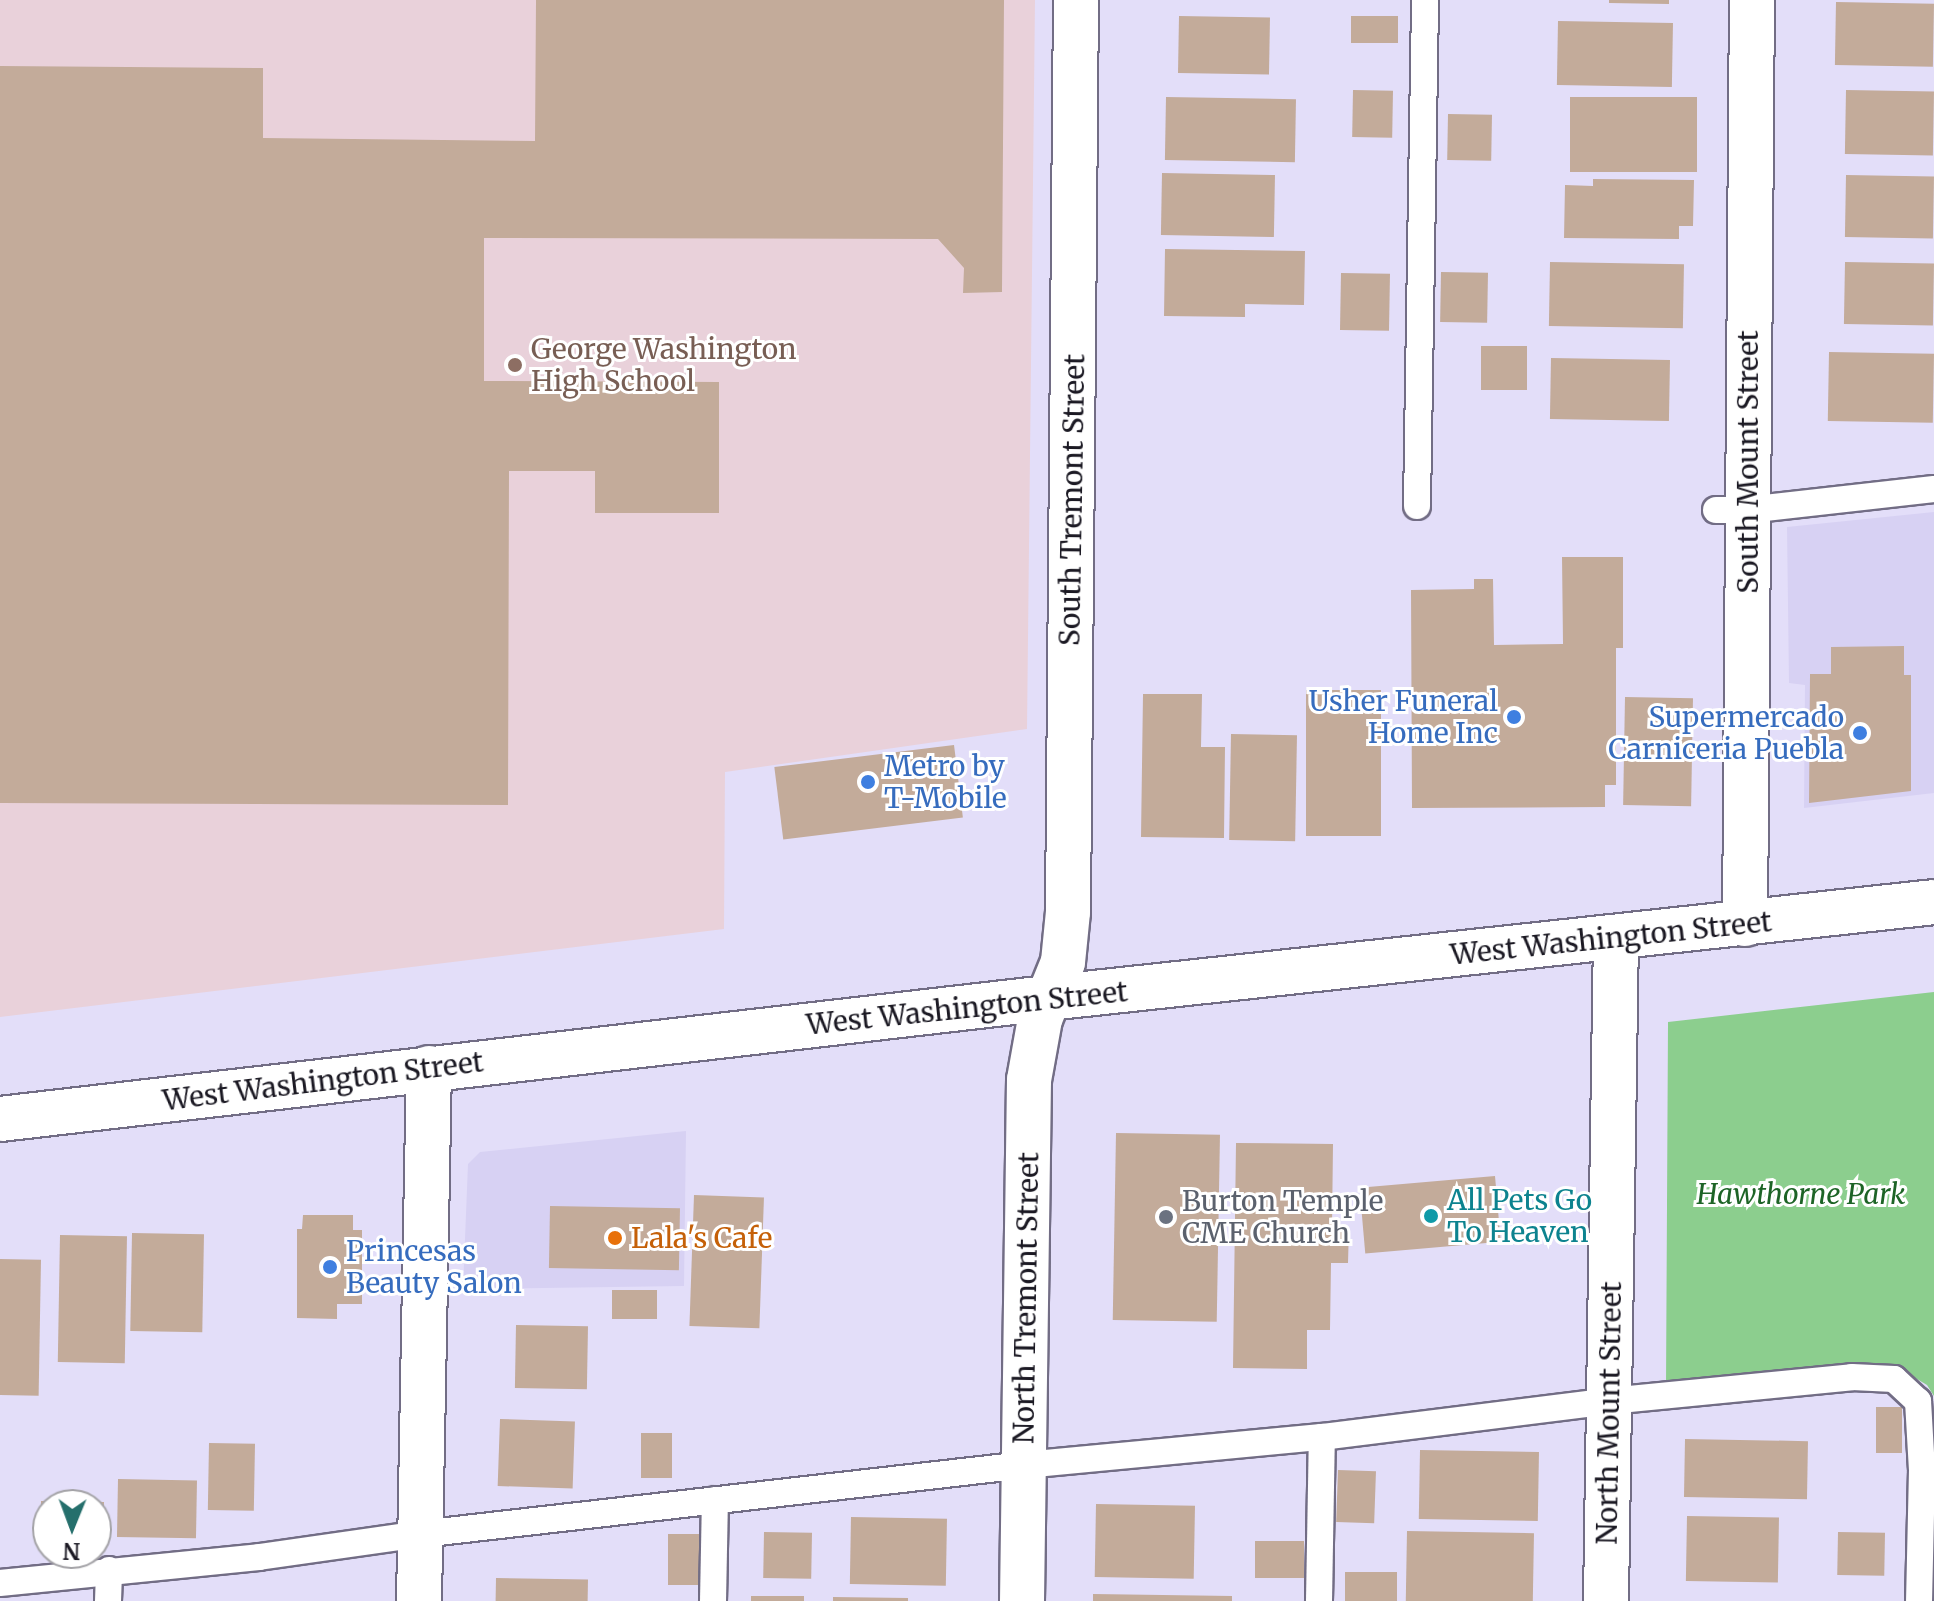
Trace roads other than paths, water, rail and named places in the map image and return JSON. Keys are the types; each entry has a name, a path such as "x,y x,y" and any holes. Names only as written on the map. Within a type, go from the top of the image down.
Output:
{"street":[{"name":"South Tremont Street","path":"1048,998 1063,962 1068,912 1076,0"},
{"name":"South Mount Street","path":"1745,924 1731,510 1752,0"},
{"name":"West Washington Street","path":"0,1119 1048,998 1934,902"},
{"name":"North Mount Street","path":"1606,1601 1616,938"},
{"name":"North Tremont Street","path":"1022,1601 1029,1080 1034,1043 1048,998"},
{"path":"419,1601 429,1068"}],"lane":[{"path":"1417,506 1425,0"},
{"path":"1731,510 1934,489"},
{"path":"0,1583 259,1557 421,1534 1024,1465 1322,1437 1609,1401 1852,1377 1894,1379 1918,1401 1922,1470 1919,1601"},
{"path":"1319,1601 1322,1437"},
{"path":"713,1601 715,1500"},
{"path":"108,1601 109,1570"}],"place":[{"name":"George Washington High School","path":"515,365"},
{"name":"Usher Funeral Home Inc","path":"1514,717"},
{"name":"Supermercado Carniceria Puebla","path":"1860,733"},
{"name":"Metro by T-Mobile","path":"868,782"},
{"name":"All Pets Go To Heaven","path":"1431,1216"},
{"name":"Burton Temple CME Church","path":"1166,1217"},
{"name":"Lala's Cafe","path":"615,1238"},
{"name":"Princesas Beauty Salon","path":"330,1267"}],"park label":[{"name":"Hawthorne Park","path":"1801,1194"}]}
